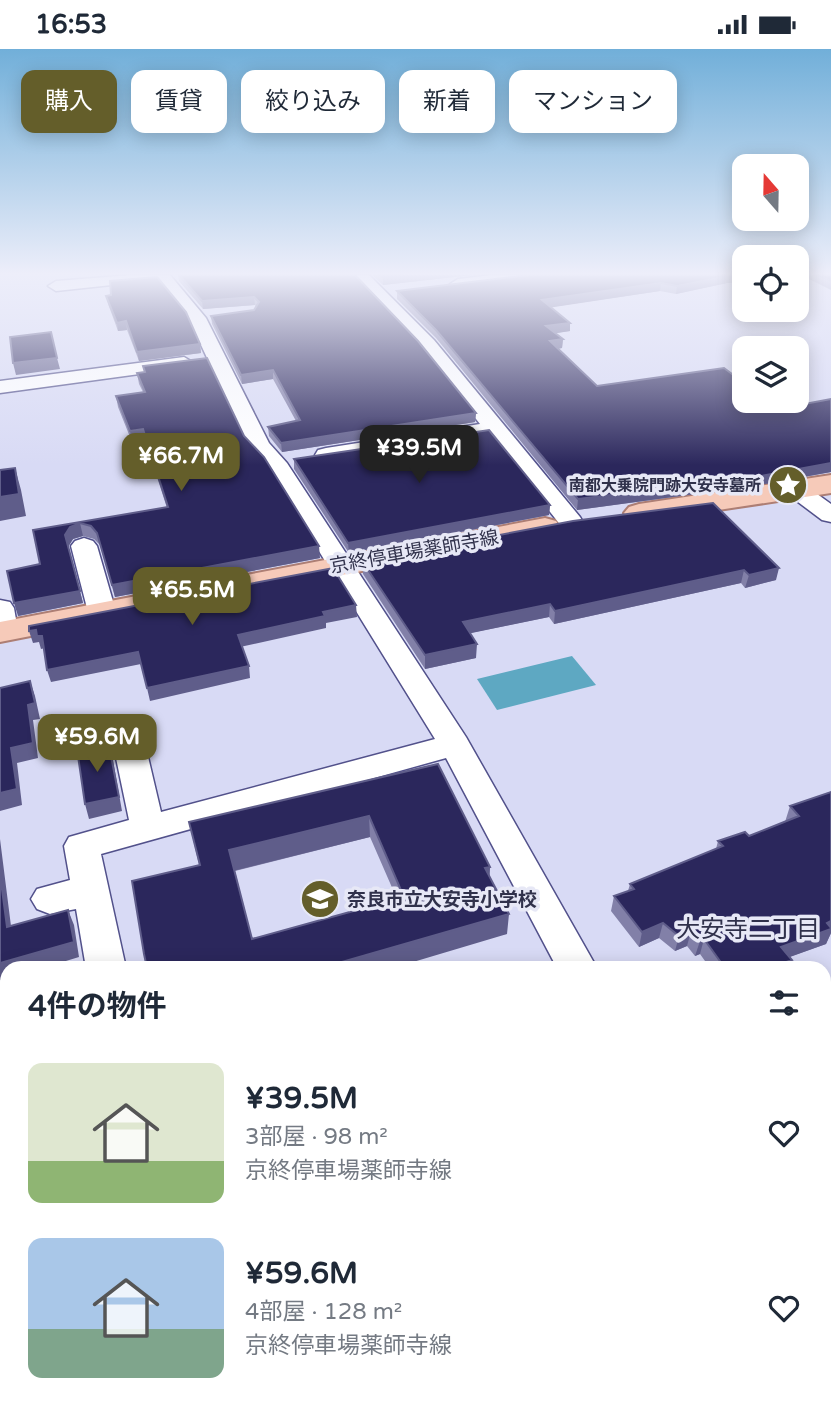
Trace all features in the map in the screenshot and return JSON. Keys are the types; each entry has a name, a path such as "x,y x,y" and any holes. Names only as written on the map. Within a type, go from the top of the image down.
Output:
{"main road":[{"name":"京終停車場薬師寺線","path":"1,624 102,612 342,564 593,519 798,491 831,484"}],"street":[{"path":"210,338 217,359 259,446 276,463 455,745 573,961"},
{"path":"421,338 496,430 593,519"},
{"path":"0,387 217,359"},
{"path":"276,463 478,430 496,430"},
{"path":"798,491 831,515"},
{"path":"84,546 102,612"},
{"path":"109,748 129,744 148,828"},
{"path":"105,961 82,846 455,745"},
{"path":"50,899 91,891"}],"water":[{"path":"572,656 596,685 497,710 477,679"}],"building":[{"path":"10,338 52,338 57,358 13,363"},
{"path":"132,338 198,338 200,344 137,352"},
{"path":"222,338 416,338 476,413 281,443 268,427 300,420 273,370 241,375"},
{"path":"443,338 562,338 550,341 597,386 724,368 732,374 732,413 809,413 809,403 831,399 831,463 756,477 578,499"},
{"path":"207,358 244,436 264,457 319,546 112,585 97,533 91,526 80,523 70,527 65,535 80,591 14,603 7,571 40,564 33,530 168,507 143,429 130,431 116,396 145,392 137,373 145,372 143,366"},
{"path":"489,430 550,505 348,543 294,459"},
{"path":"15,468 19,494 0,497 0,470"},
{"path":"713,503 779,568 749,575 744,570 555,611 550,604 463,622 477,644 425,655 362,561 573,521"},
{"path":"333,568 356,605 323,612 325,616 238,635 249,666 147,688 138,652 47,670 42,636 37,636 36,630 29,631 29,626"},
{"path":"30,681 35,703 28,705 33,743 11,748 17,789 0,793 0,688"},
{"path":"95,744 109,746 119,797 85,804 77,749"},
{"path":"438,764 490,867 485,868 509,914 345,961 146,961 132,881 200,865 189,822","holes":["369,816 404,897 252,939 229,850"]},
{"path":"831,792 831,921 827,923 831,929 781,947 792,960 720,961 704,939 700,941 691,931 679,936 663,923 642,932 614,896 634,889 630,884 723,846 718,841 745,832 749,836 799,816 790,806"},
{"path":"0,874 7,927 68,910 74,942 0,961"}],"place":[{"name":"南都大乗院門跡大安寺墓所","path":"788,485"},
{"name":"奈良市立大安寺小学校","path":"320,899"}],"district":[{"name":"大安寺二丁目","path":"748,929"}]}
